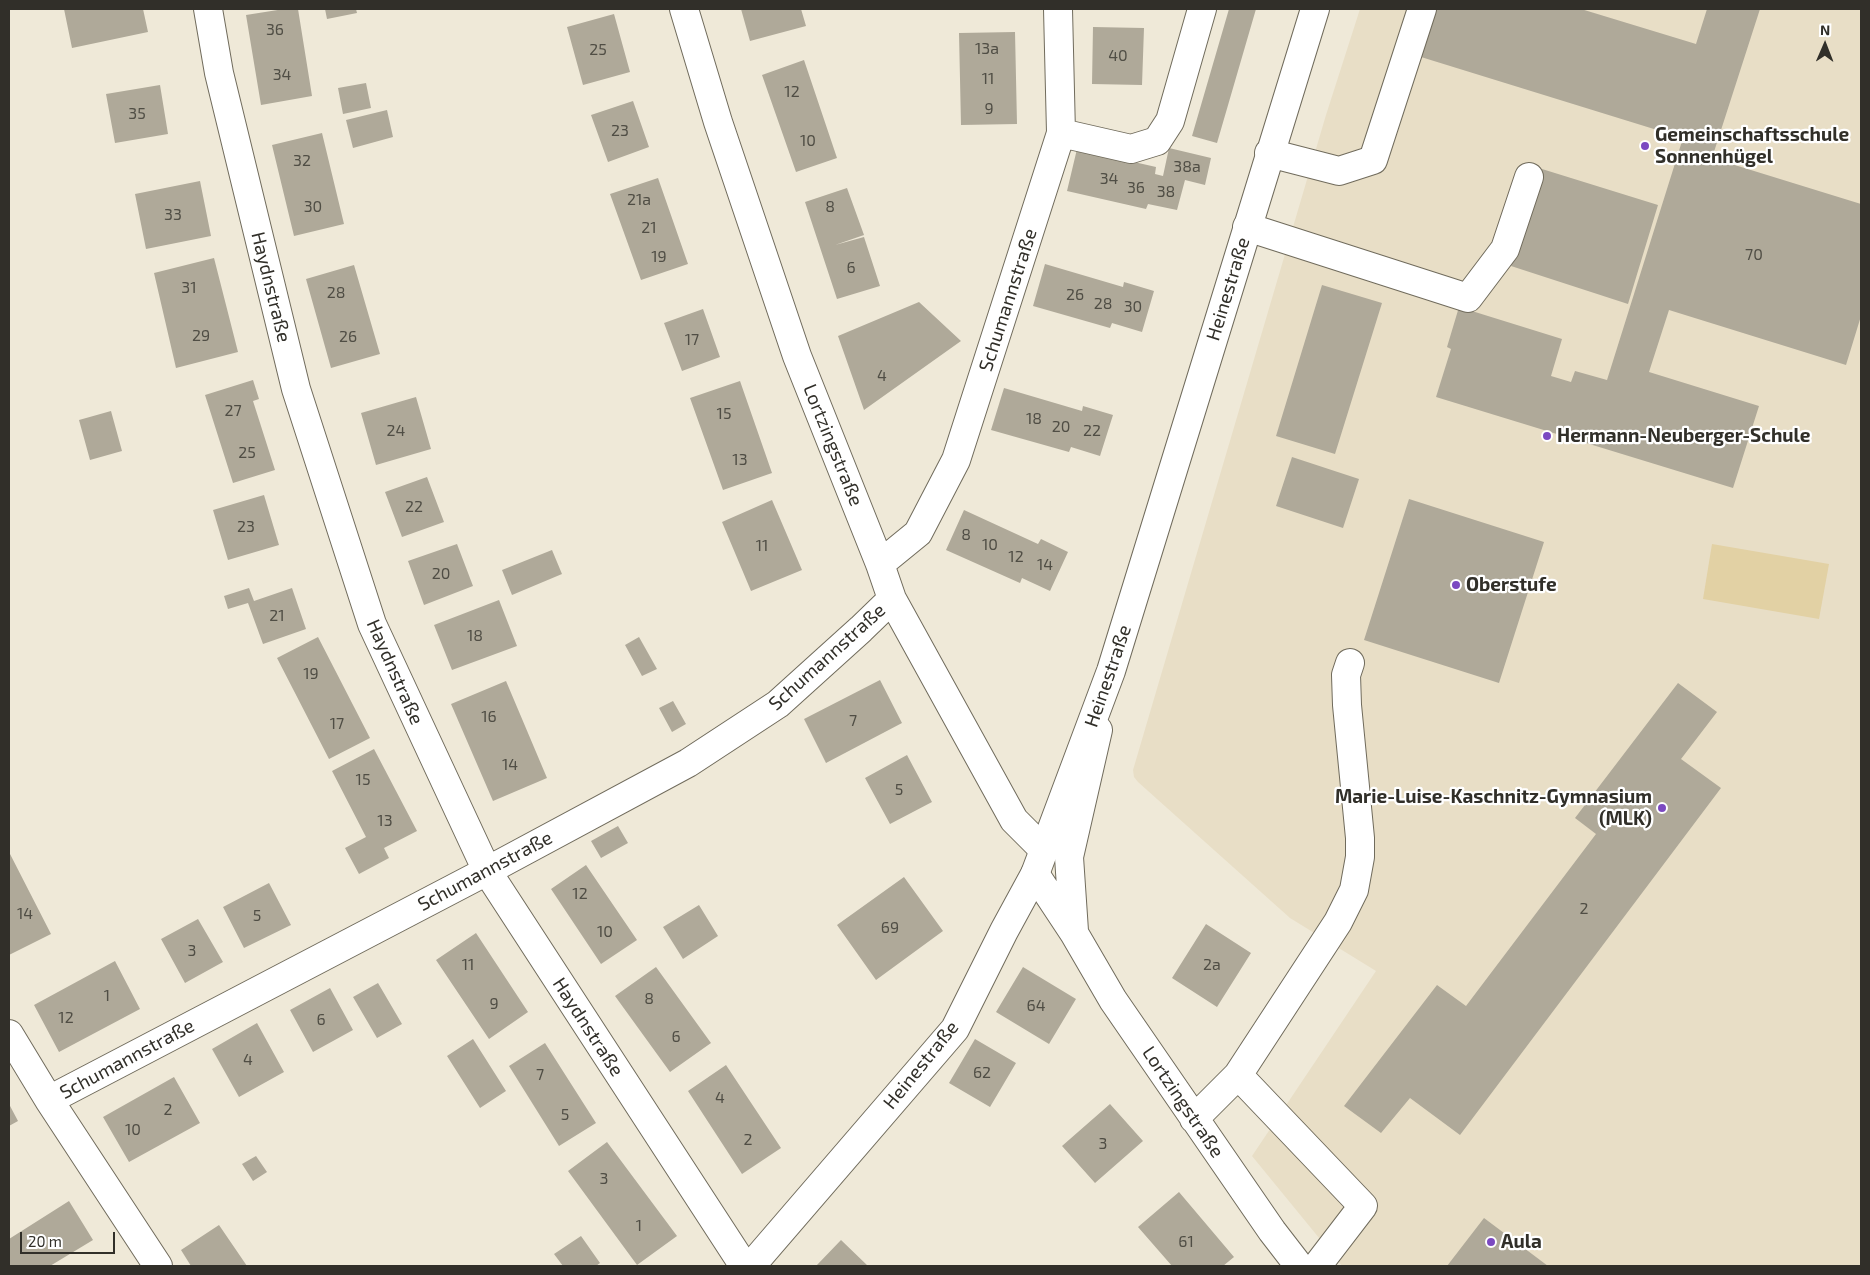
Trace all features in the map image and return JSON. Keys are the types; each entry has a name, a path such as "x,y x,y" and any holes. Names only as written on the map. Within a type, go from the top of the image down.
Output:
{"street":[{"name":"Haydnstraße","path":"208,9 219,73 296,389 372,624 487,871 744,1266"},
{"name":"Lortzingstraße","path":"684,9 718,122 797,356 880,564 892,599 1014,820 1040,862 1074,932 1112,1000 1272,1231 1300,1265"},
{"name":"Schumannstraße","path":"880,564 918,532 956,460 1061,133 1058,9"},
{"path":"1061,133 1130,148 1157,140 1170,121 1202,9"},
{"name":"Heinestraße","path":"751,1266 954,1029 1040,862 1111,671 1315,9"},
{"path":"1270,153 1339,171 1373,160 1422,9"},
{"path":"1247,226 1468,298 1505,249 1529,177"},
{"name":"Schumannstraße","path":"49,1100 487,871 688,763 778,704 892,599"},
{"path":"1194,1120 1238,1074 1338,922 1354,890 1360,838 1347,705 1346,676 1350,663"},
{"name":"Lortzingstraße","path":"1074,932 1070,857 1111,671"},
{"path":"9,1034 146,1262"},
{"path":"1238,1074 1363,1206 1300,1265"}],"shaded area":[{"path":"1360,9 1861,9 1860,1266 1342,1266 1252,1156 1376,971 1290,918 1138,782 1134,777 1133,770 1326,115"},
{"path":"1712,544 1829,564 1819,619 1703,599"}],"building":[{"path":"64,9 143,9 148,32 72,48"},
{"path":"284,9 298,9 312,96 261,105 246,15"},
{"path":"325,9 356,9 357,13 327,19"},
{"path":"741,9 801,9 806,26 750,41"},
{"path":"1229,9 1256,9 1217,143 1192,136"},
{"path":"1436,9 1581,9 1696,44 1707,9 1760,9 1712,158 1861,204 1861,316 1846,365 1669,310 1649,372 1759,406 1733,488 1436,397 1451,349 1447,347 1459,307 1562,339 1551,376 1571,382 1575,371 1607,380 1683,138 1421,57"},
{"path":"614,14 630,72 583,85 567,27"},
{"path":"1093,27 1144,28 1142,85 1092,84"},
{"path":"1015,32 1017,124 961,125 959,33"},
{"path":"804,60 837,158 796,172 762,75"},
{"path":"366,83 371,108 343,114 338,88"},
{"path":"160,85 168,134 115,143 106,94"},
{"path":"633,101 649,147 608,162 591,115"},
{"path":"387,110 393,137 353,148 346,120"},
{"path":"322,133 344,224 294,236 272,145"},
{"path":"1169,148 1211,158 1205,185 1185,180 1177,210 1148,204 1146,209 1067,191 1077,149 1156,167 1155,174 1163,176"},
{"path":"1542,169 1658,205 1628,304 1511,266"},
{"path":"658,178 688,264 641,280 610,194"},
{"path":"200,181 211,236 146,249 135,194"},
{"path":"847,188 864,235 835,245 864,237 880,286 837,299 805,202"},
{"path":"214,258 238,352 176,368 154,273"},
{"path":"1045,264 1123,287 1124,282 1154,291 1142,332 1112,323 1110,328 1033,306"},
{"path":"354,265 380,354 331,368 306,279"},
{"path":"1322,285 1382,303 1335,454 1276,436"},
{"path":"919,302 961,341 864,410 838,336"},
{"path":"703,309 720,357 682,371 664,323"},
{"path":"253,380 259,399 253,401 275,470 233,483 205,395"},
{"path":"740,381 772,473 723,490 690,398"},
{"path":"1004,388 1082,411 1083,406 1113,415 1100,456 1071,447 1069,452 991,430"},
{"path":"416,397 431,449 376,465 361,413"},
{"path":"111,411 122,451 90,460 79,420"},
{"path":"1292,457 1359,479 1343,528 1276,506"},
{"path":"427,477 444,522 402,537 385,492"},
{"path":"264,495 279,545 228,560 213,510"},
{"name":"Oberstufe","path":"1409,499 1544,542 1499,683 1364,640"},
{"path":"772,500 802,570 751,591 722,522"},
{"path":"964,510 1038,544 1041,539 1068,552 1050,591 1022,578 1020,583 946,550"},
{"path":"457,544 473,586 424,605 408,561"},
{"path":"552,550 562,574 512,595 502,570"},
{"path":"249,588 254,601 292,588 306,629 263,644 248,603 228,609 224,596"},
{"path":"499,600 517,646 452,670 434,625"},
{"path":"318,637 370,738 329,759 277,658"},
{"path":"639,637 657,669 642,676 625,645"},
{"path":"880,680 902,723 826,763 804,719"},
{"path":"506,681 547,778 493,801 451,704"},
{"path":"1678,683 1717,712 1681,759 1721,788 1460,1135 1410,1098 1381,1133 1344,1106 1437,985 1466,1006 1596,834 1575,818"},
{"path":"673,701 686,724 672,732 659,708"},
{"path":"374,749 417,831 384,848 389,858 359,874 345,848 366,837 332,771"},
{"path":"907,755 932,802 890,824 865,778"},
{"path":"618,826 628,843 601,858 591,841"},
{"path":"9,852 51,934 9,955"},
{"path":"586,865 637,940 601,964 551,889"},
{"path":"904,877 943,931 876,980 837,925"},
{"path":"269,883 291,925 244,948 223,907"},
{"path":"699,905 718,936 683,959 663,927"},
{"path":"198,919 223,962 185,983 161,939"},
{"path":"1206,924 1251,953 1217,1007 1172,978"},
{"path":"476,933 528,1012 489,1039 436,960"},
{"path":"115,961 140,1009 59,1052 34,1005"},
{"path":"656,967 711,1043 670,1072 615,996"},
{"path":"1023,967 1076,999 1049,1044 996,1012"},
{"path":"378,983 402,1024 377,1038 353,997"},
{"path":"330,988 353,1030 313,1052 290,1010"},
{"path":"257,1023 284,1072 239,1097 212,1049"},
{"path":"473,1039 506,1091 480,1108 447,1056"},
{"path":"975,1039 1016,1063 990,1107 949,1083"},
{"path":"545,1043 596,1123 559,1146 509,1066"},
{"path":"726,1065 781,1148 742,1174 688,1091"},
{"path":"174,1077 200,1123 129,1162 103,1117"},
{"path":"9,1104 18,1121 9,1126"},
{"path":"1110,1104 1143,1141 1095,1183 1062,1146"},
{"path":"607,1142 677,1236 637,1265 568,1171"},
{"path":"256,1156 267,1172 253,1181 242,1164"},
{"path":"1179,1192 1234,1257 1223,1266 1172,1266 1138,1227"},
{"path":"69,1201 93,1240 50,1266 9,1266 9,1239"},
{"name":"Aula","path":"1484,1218 1548,1266 1447,1266"},
{"path":"219,1225 247,1266 191,1266 181,1250"},
{"path":"581,1236 600,1263 596,1266 563,1266 554,1254"},
{"path":"841,1240 868,1266 816,1266"}],"place":[{"name":"Gemeinschaftsschule Sonnenhügel","path":"1645,146"},
{"name":"Hermann-Neuberger-Schule","path":"1547,436"},
{"name":"Oberstufe","path":"1456,585"},
{"name":"Marie-Luise-Kaschnitz-Gymnasium (MLK)","path":"1662,808"},
{"name":"Aula","path":"1491,1242"}]}
